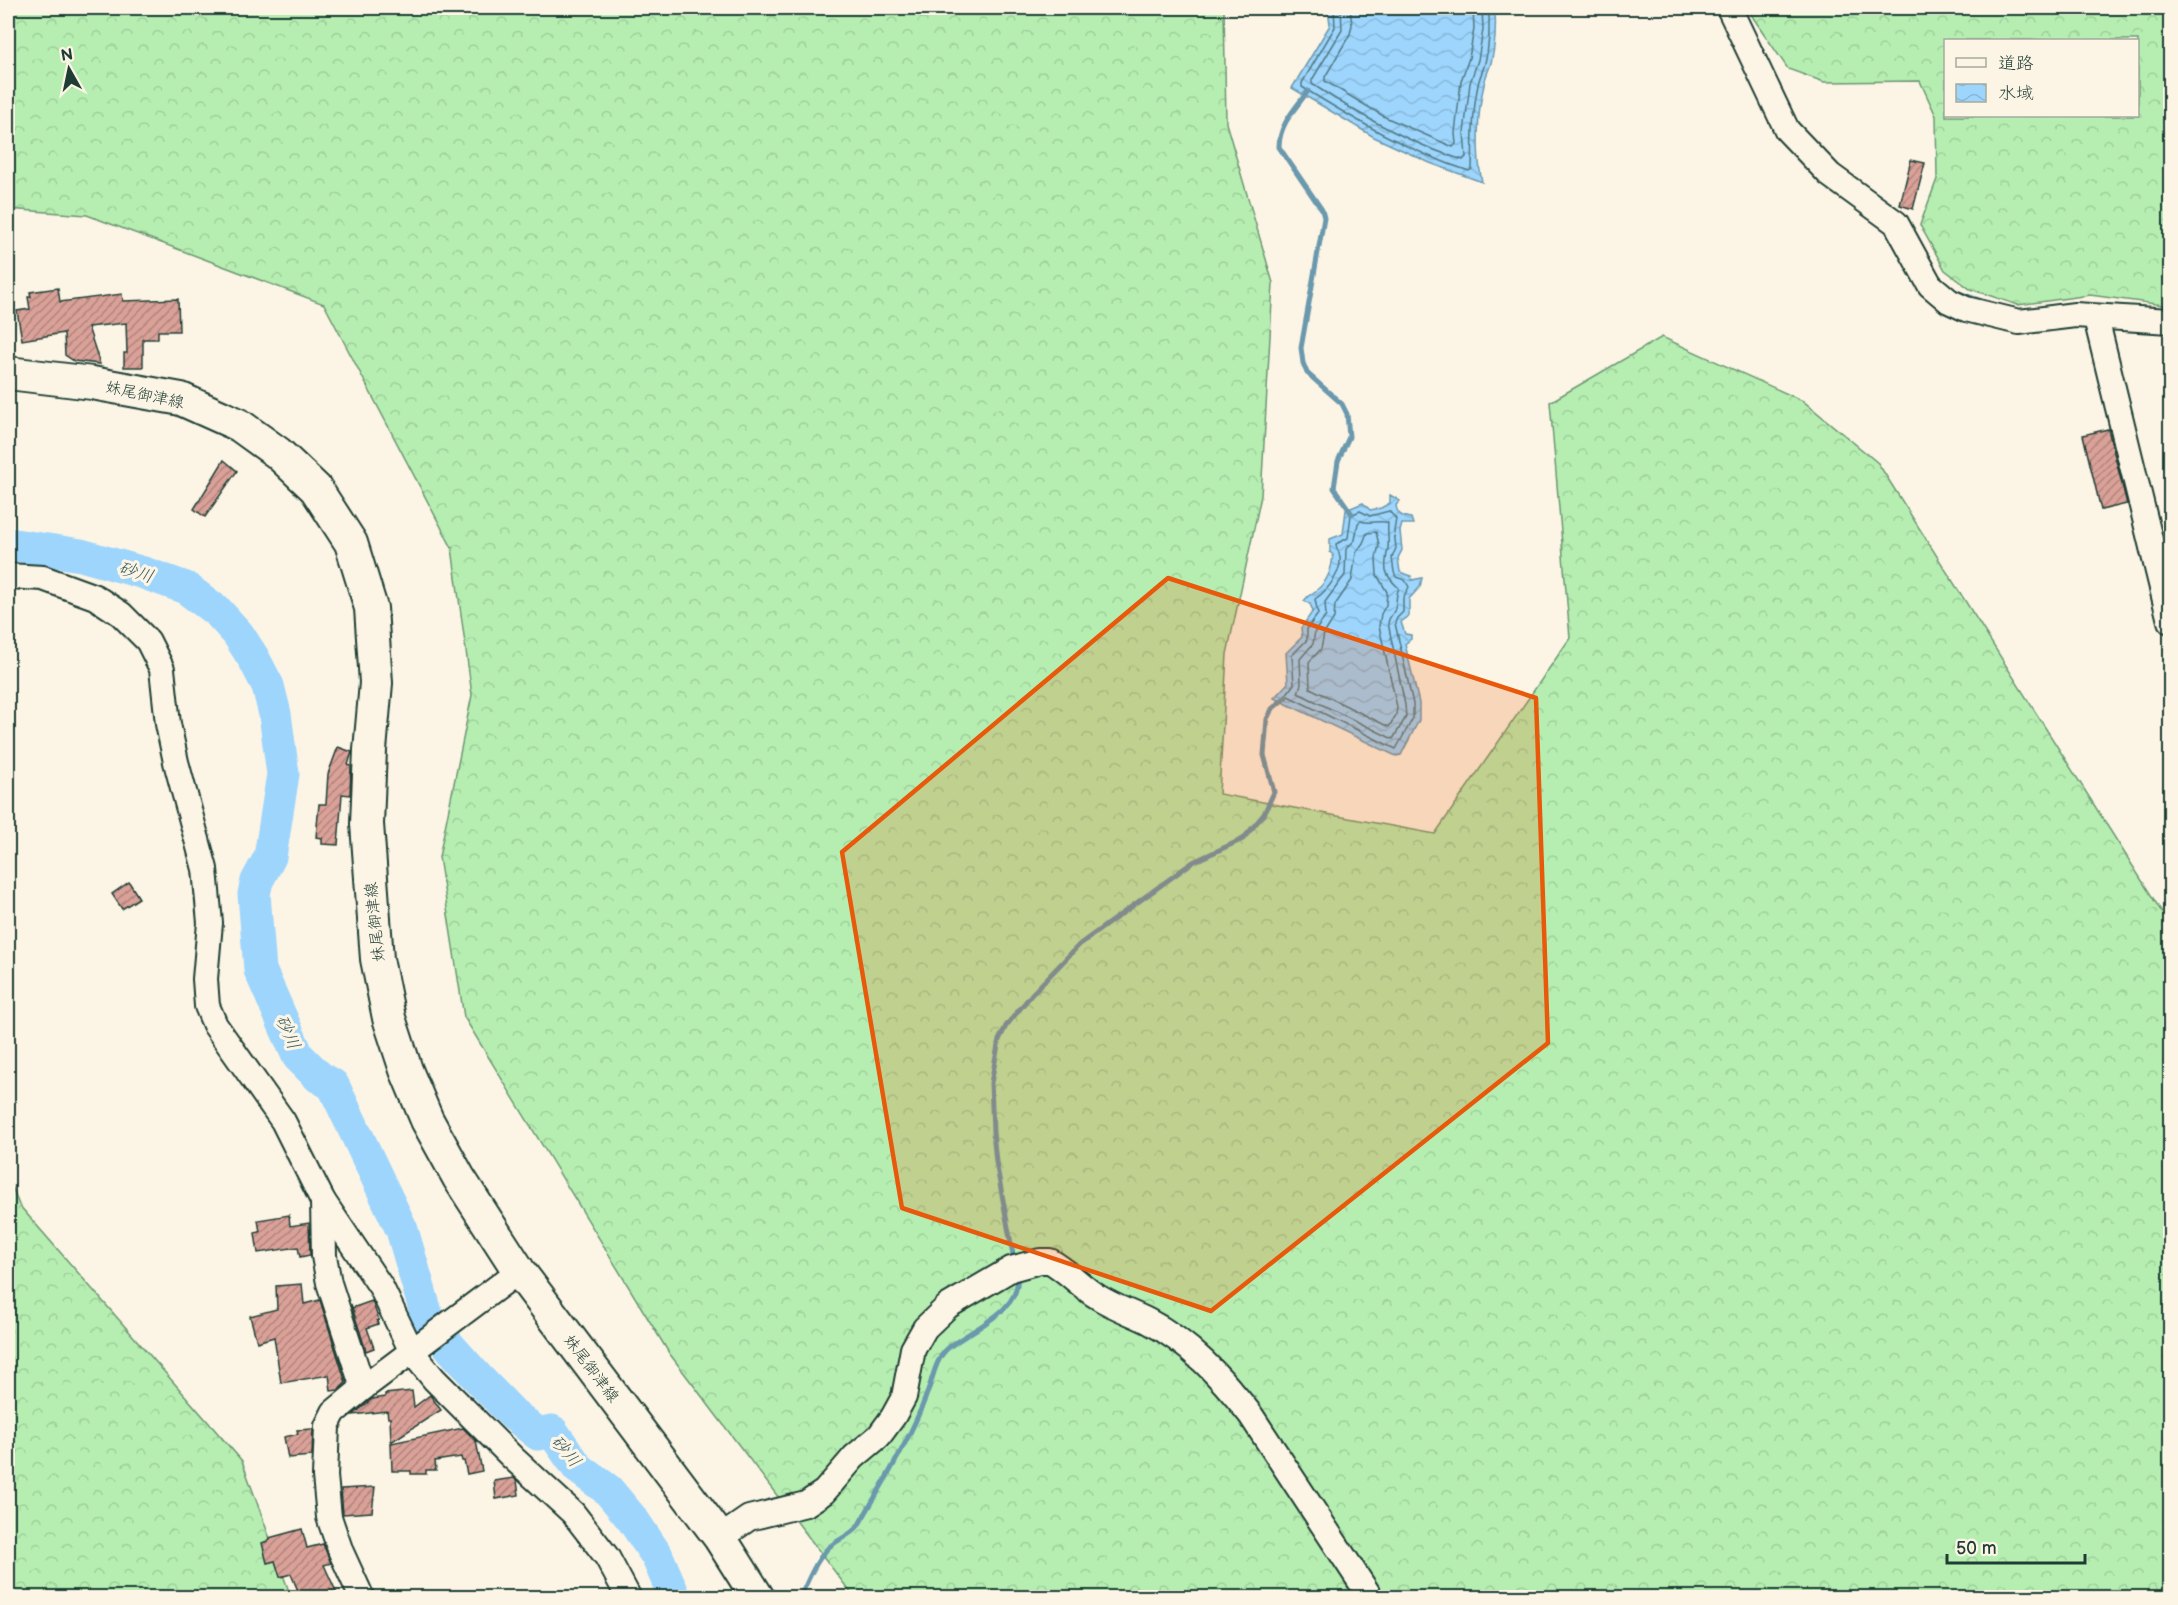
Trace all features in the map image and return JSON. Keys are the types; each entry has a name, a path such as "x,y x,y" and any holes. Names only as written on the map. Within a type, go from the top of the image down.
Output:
{"main road":[{"name":"妹尾御津線","path":"8,373 92,383 181,399 239,425 278,453 316,489 351,543 371,608 376,683 367,824 377,959 389,1018 406,1070 428,1120 459,1178 519,1271 720,1538 758,1598"}],"street":[{"path":"1729,8 1787,129 1830,175 1896,223 1930,285 1939,294 1966,309 2019,322 2075,315 2170,321"},
{"path":"2096,318 2170,621"},
{"path":"8,576 43,578 94,597 121,614 148,641 162,669 168,724 204,869 210,923 205,980 207,1006 215,1025 283,1121 323,1201 381,1287 415,1350 434,1379 513,1458 573,1513 607,1557 629,1598"},
{"path":"323,1201 324,1256 329,1283 363,1388"},
{"path":"720,1538 749,1518 806,1504 824,1492 854,1457 879,1436 893,1418 904,1397 913,1349 925,1328 948,1306 1014,1267 1050,1261 1099,1298 1174,1336 1201,1357 1250,1414 1371,1598"},
{"path":"362,1598 341,1552 329,1517 325,1476 327,1426 334,1412 363,1388 519,1271"}],"highlighted area":[{"path":"1168,578 1536,698 1548,1043 1211,1311 902,1208 842,852"}],"green space":[{"path":"8,8 1224,8 1226,123 1273,283 1261,496 1227,654 1219,794 1435,834 1570,638 1550,402 1662,337 1803,401 1878,463 2170,925 2170,1597 854,1597 669,1353 464,1017 439,857 472,695 452,548 324,304 87,215 8,209"},
{"path":"1748,8 2170,8 2170,306 2090,295 2018,305 1970,289 1945,270 1920,225 1937,179 1936,116 1920,81 1824,82 1788,69"},
{"path":"8,1176 19,1205 242,1461 291,1597 8,1597"}],"water":[{"path":"1328,8 1495,8 1494,49 1482,96 1479,120 1478,147 1482,182 1430,163 1374,137 1292,88 1330,25"},
{"path":"1390,495 1400,501 1396,505 1399,513 1411,518 1413,524 1402,524 1400,531 1402,550 1398,558 1400,572 1411,576 1412,580 1422,578 1420,587 1409,599 1409,616 1401,622 1405,634 1411,635 1411,639 1405,644 1419,703 1419,720 1401,755 1396,756 1274,698 1288,683 1286,653 1302,637 1301,628 1313,611 1310,604 1304,601 1322,585 1329,573 1333,555 1330,552 1330,539 1343,534 1346,510 1363,503 1370,510 1381,508 1390,503"}],"building":[{"path":"1911,160 1925,163 1913,209 1900,205"},
{"path":"58,288 60,302 122,294 123,301 178,299 179,331 158,331 158,339 143,339 143,367 124,367 124,353 127,353 126,323 88,327 100,364 74,361 65,355 64,333 22,340 17,311 30,309 28,297 31,297 30,292"},
{"path":"2108,429 2127,504 2101,510 2083,435"},
{"path":"224,460 237,471 205,517 194,509"},
{"path":"338,747 352,752 348,765 351,766 350,795 342,794 338,845 322,844 322,838 316,837 319,804 326,804 328,774"},
{"path":"129,882 139,898 122,909 112,894"},
{"path":"289,1215 290,1226 309,1223 310,1255 300,1257 298,1247 258,1253 255,1233 260,1232 258,1220"},
{"path":"302,1284 304,1304 320,1300 346,1383 338,1390 331,1391 329,1375 281,1383 274,1337 257,1342 250,1316 277,1309 276,1286"},
{"path":"372,1301 379,1320 378,1324 367,1328 374,1348 366,1351 352,1308"},
{"path":"412,1391 414,1407 430,1395 441,1410 391,1442 390,1418 388,1418 387,1411 353,1415 372,1399 385,1397 385,1394"},
{"path":"463,1428 476,1441 482,1471 467,1474 461,1457 435,1461 436,1470 426,1470 426,1474 392,1471 391,1443"},
{"path":"313,1429 312,1456 288,1458 284,1437 298,1434 297,1430"},
{"path":"514,1478 517,1481 519,1495 496,1499 494,1481"},
{"path":"375,1487 372,1512 343,1514 341,1489"},
{"path":"302,1529 307,1548 323,1544 331,1563 324,1565 339,1598 301,1598 291,1574 280,1577 275,1561 267,1563 262,1543 270,1540 269,1538"}],"waterway":[{"path":"1308,91 1285,124 1279,147 1322,210 1324,218 1301,348 1307,373 1342,404 1347,414 1349,437 1338,461 1334,488 1352,514"},
{"path":"1959,293 1982,301"},
{"name":"砂川","path":"8,544 81,555 186,588 218,612 238,634 254,659 268,686 275,714 283,774 270,857 257,881 254,894 260,970 298,1056 319,1077 333,1085 402,1230 427,1316 444,1340 513,1414 538,1434 552,1431 578,1468 608,1490 633,1520 657,1556 675,1598"},
{"path":"1014,1260 996,1162 993,1132 991,1083 999,1040 1006,1026 1032,994 1080,944 1193,862 1243,839 1264,814 1274,792 1264,755 1267,719 1272,709 1286,697"},
{"path":"800,1598 823,1553 858,1526 878,1493 914,1426 937,1363 943,1353 1003,1310 1012,1300 1017,1288 1017,1275"}]}
